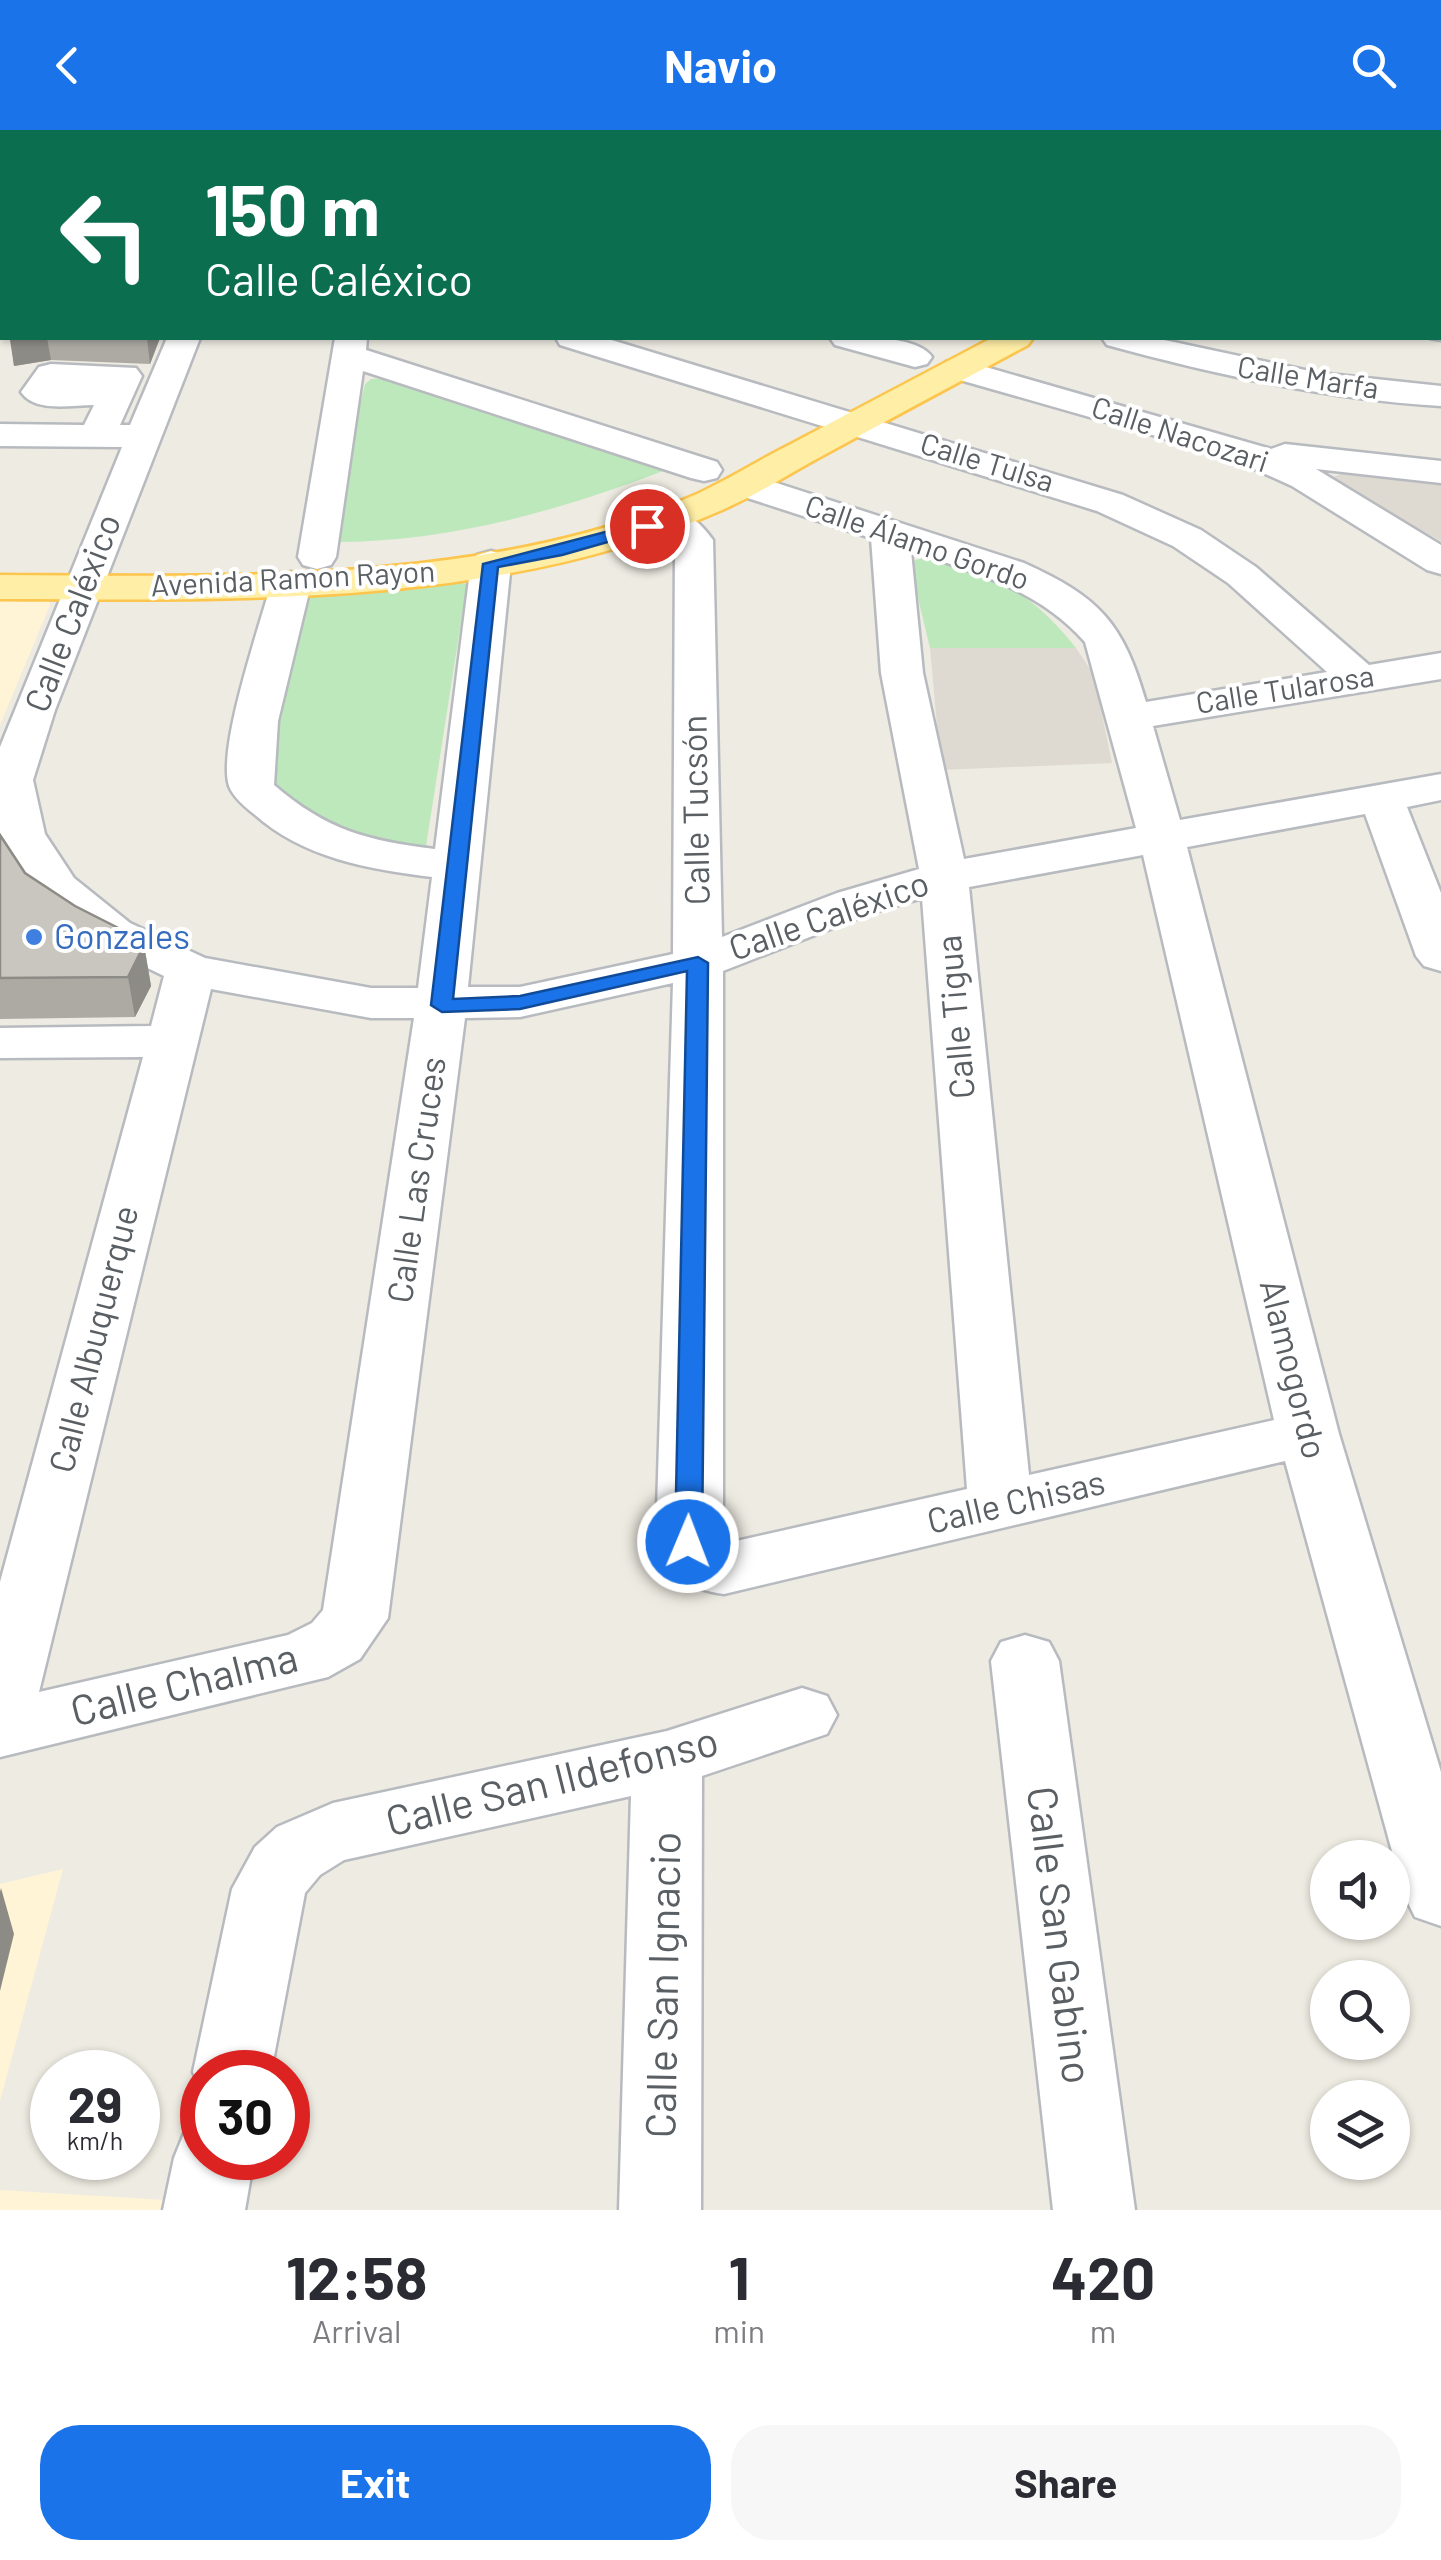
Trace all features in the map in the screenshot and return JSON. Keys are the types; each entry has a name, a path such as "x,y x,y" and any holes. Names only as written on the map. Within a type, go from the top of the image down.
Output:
{"main road":[{"name":"Avenida Ramon Rayon","path":"304,571 578,518 704,470 915,357 955,353 1008,340"},
{"name":"Avenida Ramon Rayon","path":"0,587 90,573 304,571 418,576 562,550 669,519 745,484 858,423 955,353"},
{"name":"Avenida Ramon Rayon","path":"0,558 90,573"}],"street":[{"name":"Calle Caléxico","path":"182,340 90,573 17,711 11,780 22,834 57,888 113,933 191,970 371,1004 520,1002 698,963 798,922 944,877 1441,787"},
{"name":"Calle Tulsa","path":"579,340 1110,503 1186,538 1242,574 1357,677"},
{"path":"854,340 915,357"},
{"name":"Calle Marfa","path":"1126,340 1298,380 1441,396"},
{"path":"455,865 391,858 341,845 283,818 252,787 249,757 304,571 350,347 704,470"},
{"name":"Calle Nacozari","path":"955,353 1239,448 1305,478 1441,562"},
{"path":"98,436 116,396"},
{"path":"0,435 142,436"},
{"path":"1239,448 1441,472"},
{"name":"Calle Álamo Gordo","path":"745,484 1010,571 1044,587 1080,612 1104,639 1130,716 1162,838"},
{"name":"Calle Tucsón","path":"669,519 694,540 698,963 688,1542 694,1557 706,1568 724,1569"},
{"name":"Calle Tigua","path":"890,532 902,673 944,877 1000,1506"},
{"name":"Calle Las Cruces","path":"355,1618 442,1005 491,564"},
{"name":"Calle Tularosa","path":"1130,716 1441,666"},
{"path":"1381,797 1441,956"},
{"name":"Alamogordo","path":"1162,838 1308,1434 1441,1894"},
{"name":"Calle Albuquerque","path":"0,1710 191,970"},
{"path":"0,1043 170,1041"},
{"name":"Calle Chisas","path":"724,1569 1308,1434"},
{"name":"Calle Chalma","path":"0,1729 304,1658 336,1641 355,1618"},
{"name":"Calle San Gabino","path":"1026,1661 1094,2210"},
{"name":"Calle San Ildefonso","path":"237,2050 270,1888 282,1863 301,1845 333,1834 667,1759 802,1715"},
{"name":"Calle San Ignacio","path":"660,2210 667,1759"},
{"path":"204,2210 210,2180"}],"shaded area":[{"path":"1349,470 1441,479 1441,541 1329,479"},
{"path":"0,597 48,597 50,605 0,725"},
{"path":"930,648 1076,648 1094,675 1112,763 941,770"},
{"path":"63,1869 0,2101 0,1884"},
{"path":"0,2190 166,2200 164,2210 0,2210"}],"green space":[{"path":"385,378 663,471 541,512 457,531 328,542 365,384 371,379"},
{"path":"925,557 969,566 1010,586 1046,615 1076,648 930,648 911,569 913,561"},
{"path":"450,581 467,584 426,846 385,847 334,833 276,793 266,768 308,593"}],"building":[{"path":"0,835 25,873 144,945 128,977 0,978"}],"place":[{"name":"Gonzales","path":"34,937"}],"route":[{"path":"647,526 562,550 491,564 442,1005 520,1002 698,963 688,1542"}]}
